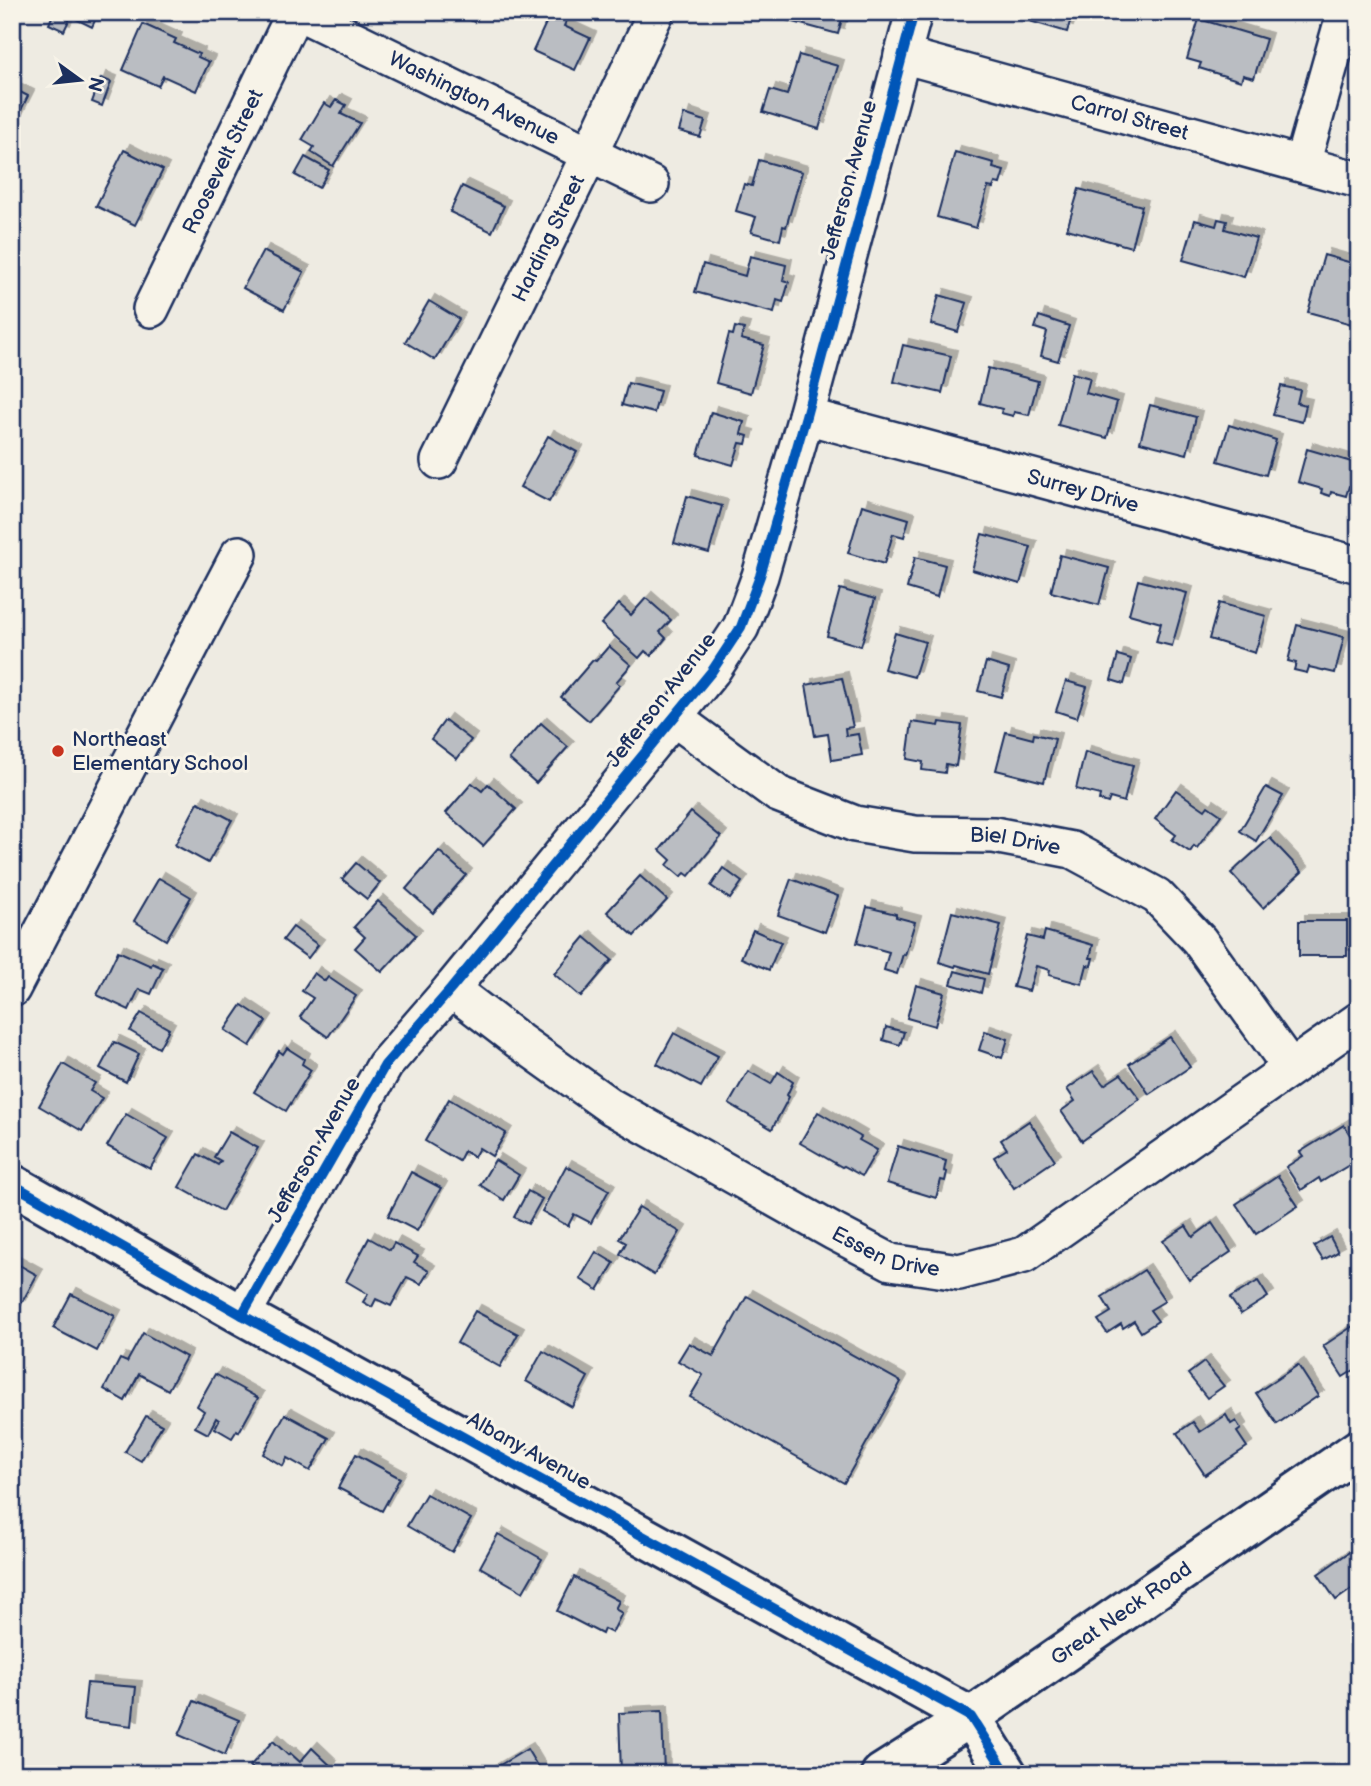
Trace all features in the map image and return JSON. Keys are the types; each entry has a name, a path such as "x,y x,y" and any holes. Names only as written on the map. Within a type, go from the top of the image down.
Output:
{"street":[{"name":"Washington Avenue","path":"296,12 651,184"},
{"name":"Roosevelt Street","path":"151,309 296,12"},
{"name":"Harding Street","path":"439,461 656,12"},
{"name":"Jefferson Avenue","path":"242,1315 385,1065 674,718 712,671 741,627 760,576 806,416 914,12"},
{"path":"1302,164 1345,12"},
{"name":"Carrol Street","path":"902,55 1359,180"},
{"name":"Surrey Drive","path":"806,416 1359,565"},
{"path":"12,989 239,554"},
{"name":"Biel Drive","path":"674,718 778,794 855,824 915,834 994,835 1072,850 1157,896 1199,940 1290,1067"},
{"name":"Essen Drive","path":"451,989 610,1106 834,1232 891,1262 959,1272 1024,1255 1359,1020"},
{"name":"Albany Avenue","path":"12,1184 242,1315 971,1717 1007,1774"},
{"name":"Great Neck Road","path":"881,1774 971,1717 1359,1449"}],"building":[{"path":"54,12 73,12 64,31 49,24"},
{"path":"80,12 99,12 92,27 76,19"},
{"path":"453,12 478,12 474,22"},
{"path":"551,12 570,12 564,26 590,38 575,70 533,51"},
{"path":"788,12 850,12 847,21 842,19 838,34 786,20"},
{"path":"999,12 1073,12 1067,32"},
{"path":"1199,19 1266,39 1254,78 1243,75 1241,81 1199,68 1201,63 1187,59"},
{"path":"143,24 176,39 174,43 199,54 198,57 209,62 196,91 163,76 158,86 123,70"},
{"path":"799,55 838,66 819,129 763,112 770,90 787,95"},
{"path":"101,78 111,82 102,106 92,102"},
{"path":"12,88 28,96 12,128"},
{"path":"336,100 346,105 341,114 360,123 333,166 311,152 314,147 302,140 324,103 331,107"},
{"path":"684,114 705,121 700,137 679,131"},
{"path":"124,150 163,170 135,225 96,206"},
{"path":"955,152 994,163 993,168 1004,171 1000,184 995,183 993,188 988,187 976,228 937,217"},
{"path":"305,157 329,170 319,188 295,175"},
{"path":"759,160 802,172 780,240 751,232 756,217 736,211 744,184 752,186"},
{"path":"462,186 504,206 492,232 450,212"},
{"path":"1079,189 1142,206 1131,247 1067,229"},
{"path":"1218,219 1227,221 1225,229 1256,238 1244,277 1183,260 1195,220 1216,226"},
{"path":"263,251 304,272 284,310 243,288"},
{"path":"1324,255 1359,265 1359,326 1308,312"},
{"path":"750,256 786,265 783,280 789,282 783,302 777,300 774,313 695,292 703,264 745,276"},
{"path":"939,295 967,303 958,332 931,324"},
{"path":"429,301 459,319 435,360 405,342"},
{"path":"1039,316 1069,326 1058,361 1041,356 1047,332 1035,328"},
{"path":"735,327 744,329 741,339 764,345 751,393 716,383 729,334 733,335"},
{"path":"903,345 951,356 942,393 894,382"},
{"path":"988,368 1038,381 1029,415 1014,412 1013,416 1001,413 1002,409 980,403"},
{"path":"1072,373 1090,378 1086,393 1117,402 1107,438 1058,425"},
{"path":"628,383 660,391 654,413 622,405"},
{"path":"1281,386 1300,390 1297,403 1306,405 1302,422 1273,415"},
{"path":"1150,405 1196,417 1187,454 1140,442"},
{"path":"711,412 744,422 741,434 748,436 746,444 740,443 733,465 698,455"},
{"path":"1229,425 1276,440 1266,475 1218,461"},
{"path":"548,436 577,452 549,502 520,487"},
{"path":"1307,449 1355,463 1353,471 1359,473 1356,487 1349,486 1346,496 1331,492 1330,496 1321,493 1322,489 1298,482"},
{"path":"687,496 722,506 709,553 674,543"},
{"path":"862,505 909,519 904,537 893,534 884,564 848,553"},
{"path":"982,534 1031,547 1020,584 972,570"},
{"path":"1060,555 1109,568 1099,605 1051,592"},
{"path":"915,557 945,565 937,597 907,588"},
{"path":"1138,580 1187,593 1172,646 1156,642 1161,623 1129,614"},
{"path":"840,589 875,599 861,646 827,636"},
{"path":"646,598 671,620 660,632 666,638 651,656 645,651 639,658 601,624 619,604 631,615"},
{"path":"1219,603 1266,616 1255,653 1209,639"},
{"path":"1297,625 1344,637 1335,673 1309,667 1307,673 1294,670 1296,663 1288,661"},
{"path":"895,633 925,642 914,677 884,669"},
{"path":"609,646 631,665 616,682 620,685 589,721 561,697"},
{"path":"1118,655 1131,659 1124,684 1111,680"},
{"path":"986,662 1009,669 1001,697 978,691"},
{"path":"842,678 853,727 845,728 846,736 858,734 862,755 832,760 828,734 815,736 806,685"},
{"path":"1066,681 1087,687 1077,718 1056,711"},
{"path":"445,720 471,740 457,759 431,739"},
{"path":"912,722 939,726 940,722 962,725 956,766 946,764 945,773 922,770 923,762 907,759"},
{"path":"541,723 568,747 536,783 509,759"},
{"path":"1006,732 1033,739 1034,734 1055,739 1044,782 996,770"},
{"path":"1085,752 1133,765 1124,802 1110,798 1108,803 1099,800 1100,795 1076,789"},
{"path":"472,783 482,791 488,784 516,809 483,846 446,813"},
{"path":"1266,787 1283,796 1256,841 1240,831"},
{"path":"1176,790 1205,810 1208,806 1221,815 1197,848 1194,846 1190,852 1172,840 1176,835 1155,819"},
{"path":"198,802 232,820 208,863 175,845"},
{"path":"691,812 721,837 689,876 685,873 681,877 667,865 671,860 660,850"},
{"path":"1270,838 1302,872 1263,908 1231,873"},
{"path":"439,851 466,875 433,913 406,889"},
{"path":"356,863 380,883 367,899 342,879"},
{"path":"723,868 742,882 730,899 711,886"},
{"path":"640,876 667,900 634,936 607,912"},
{"path":"159,878 191,897 166,940 134,921"},
{"path":"791,879 838,896 825,932 778,915"},
{"path":"378,901 416,935 382,972 355,948 365,937 354,927"},
{"path":"867,907 915,922 897,974 884,970 889,952 857,943"},
{"path":"952,912 1001,925 988,974 939,962"},
{"path":"1299,921 1347,921 1347,956 1299,956"},
{"path":"293,927 318,945 308,958 283,940"},
{"path":"753,930 781,942 769,970 741,958"},
{"path":"1045,931 1093,945 1091,966 1087,965 1082,984 1049,975 1050,970 1036,966 1029,991 1013,987 1027,936 1043,940"},
{"path":"585,937 612,960 581,997 554,974"},
{"path":"118,951 151,966 152,963 163,968 151,994 139,989 129,1010 97,995"},
{"path":"955,971 984,979 981,993 951,984"},
{"path":"314,973 325,981 328,977 356,996 328,1037 300,1017 313,998 302,991"},
{"path":"916,985 944,993 935,1026 907,1018"},
{"path":"242,1005 266,1021 250,1046 225,1030"},
{"path":"141,1013 169,1029 159,1048 130,1031"},
{"path":"886,1027 904,1032 900,1045 883,1040"},
{"path":"985,1031 1008,1039 1002,1058 979,1050"},
{"path":"674,1033 718,1056 701,1087 657,1064"},
{"path":"1170,1037 1190,1067 1149,1094 1129,1064"},
{"path":"114,1042 139,1054 126,1082 100,1068"},
{"path":"287,1048 304,1059 302,1064 311,1070 286,1111 254,1092 279,1051 283,1054"},
{"path":"63,1064 95,1083 90,1091 102,1098 82,1131 39,1106"},
{"path":"748,1071 771,1084 778,1072 793,1082 787,1095 789,1097 772,1129 729,1104"},
{"path":"1093,1071 1104,1085 1121,1074 1140,1099 1082,1141 1061,1111 1075,1101 1067,1089"},
{"path":"449,1099 506,1133 492,1156 479,1148 474,1157 464,1151 459,1161 425,1141"},
{"path":"818,1112 861,1137 859,1140 877,1150 862,1176 800,1143"},
{"path":"126,1114 168,1138 150,1169 107,1146"},
{"path":"1029,1121 1055,1160 1014,1188 994,1157 1007,1149 1001,1140"},
{"path":"1344,1125 1359,1150 1359,1159 1321,1182 1319,1178 1301,1190 1286,1167 1303,1156 1300,1152"},
{"path":"229,1132 258,1148 222,1211 179,1187 198,1154 218,1165 221,1161 214,1157"},
{"path":"898,1146 946,1161 945,1181 941,1180 936,1198 887,1183"},
{"path":"495,1160 519,1175 504,1200 480,1185"},
{"path":"566,1166 609,1190 591,1223 574,1214 568,1226 542,1211"},
{"path":"411,1172 441,1188 417,1231 388,1216"},
{"path":"1278,1176 1298,1206 1256,1234 1236,1204"},
{"path":"528,1191 542,1199 528,1224 514,1217"},
{"path":"639,1207 680,1232 654,1275 620,1254 626,1243 619,1239"},
{"path":"1212,1223 1231,1252 1189,1280 1163,1241 1186,1226 1193,1237"},
{"path":"1330,1237 1338,1252 1323,1260 1314,1246"},
{"path":"369,1238 390,1250 394,1243 418,1256 414,1262 429,1271 421,1284 407,1277 391,1306 376,1299 372,1307 363,1302 368,1294 346,1281"},
{"path":"596,1252 614,1263 598,1290 580,1279"},
{"path":"12,1261 37,1275 20,1306 12,1302"},
{"path":"1144,1270 1165,1301 1150,1310 1158,1321 1141,1332 1134,1321 1123,1328 1121,1324 1107,1333 1098,1320 1111,1312 1102,1297"},
{"path":"1258,1281 1268,1297 1241,1314 1230,1298"},
{"path":"71,1294 115,1316 97,1351 53,1328"},
{"path":"747,1296 901,1382 844,1483 690,1397 703,1375 678,1361 689,1343 713,1356"},
{"path":"475,1311 518,1334 500,1367 457,1343"},
{"path":"1359,1322 1359,1367 1343,1377 1323,1346"},
{"path":"143,1333 186,1357 168,1390 139,1374 125,1401 104,1389 120,1359 127,1362"},
{"path":"543,1351 588,1377 572,1407 526,1381"},
{"path":"1204,1362 1224,1386 1207,1398 1188,1374"},
{"path":"1298,1365 1318,1396 1277,1424 1256,1393"},
{"path":"215,1374 258,1398 239,1432 237,1430 232,1438 215,1428 219,1420 216,1418 208,1434 195,1427 204,1411 197,1406"},
{"path":"285,1414 329,1438 310,1471 287,1458 283,1466 263,1454"},
{"path":"1226,1415 1231,1424 1236,1421 1241,1429 1237,1432 1247,1447 1205,1475 1177,1433 1193,1422 1200,1432"},
{"path":"146,1416 162,1425 141,1461 125,1452"},
{"path":"356,1454 400,1478 382,1511 338,1488"},
{"path":"426,1494 471,1519 452,1552 407,1526"},
{"path":"498,1534 542,1559 523,1592 480,1567"},
{"path":"1358,1546 1359,1584 1336,1600 1318,1574"},
{"path":"574,1577 619,1601 615,1609 622,1613 612,1633 604,1629 602,1634 557,1611"},
{"path":"87,1683 136,1687 132,1726 83,1720"},
{"path":"194,1701 239,1720 225,1755 179,1735"},
{"path":"662,1711 664,1774 621,1774 619,1713"},
{"path":"273,1741 300,1762 312,1748 331,1766 324,1774 259,1774 250,1766"},
{"path":"527,1749 542,1774 491,1774 490,1771"}],"cycle path":[{"path":"242,1315 385,1065 451,989 712,671 741,627 760,576 806,416 914,12"},
{"path":"12,1184 242,1315 971,1717 1007,1774"}],"place":[{"name":"Northeast Elementary School","path":"58,751"}]}
